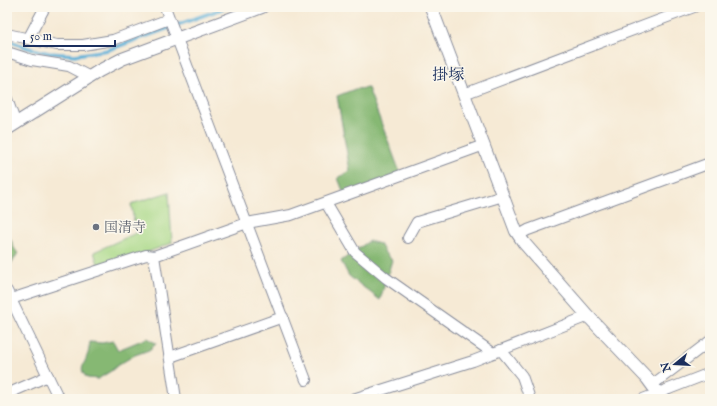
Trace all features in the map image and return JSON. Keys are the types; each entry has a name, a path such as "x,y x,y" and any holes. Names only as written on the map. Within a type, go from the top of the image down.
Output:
{"street":[{"path":"28,39 44,7"},
{"path":"165,7 176,39 248,223 306,380"},
{"path":"7,99 11,127 99,71 122,59 262,7"},
{"path":"431,7 516,231 524,243 588,316 647,378 657,392"},
{"path":"464,94 694,7"},
{"path":"7,34 57,45 82,45 113,40 169,19"},
{"path":"7,52 32,60 69,66 90,77"},
{"path":"59,399 9,295 146,255 154,256 248,223 291,215 484,145"},
{"path":"519,235 528,230 710,163"},
{"path":"408,238 417,222 503,196"},
{"path":"326,203 355,252 386,278 497,352 522,376 530,399"},
{"path":"154,256 176,399"},
{"path":"353,399 473,361 588,316"},
{"path":"170,357 283,318"},
{"path":"657,392 710,341"},
{"path":"643,399 657,392 710,373"},
{"path":"7,394 48,376"}],"green space":[{"path":"368,88 401,175 345,196 338,178 350,171 337,96 355,89"},
{"path":"169,192 172,243 100,270 94,252 136,233 131,204"},
{"path":"7,234 18,253 7,270"},
{"path":"369,241 380,244 385,253 392,260 380,300 349,276 341,261"},
{"path":"147,338 156,344 149,350 135,355 98,379 87,378 84,375 82,367 88,354 90,342 102,343 113,341 118,350"}],"waterway":[{"path":"7,40 28,48 49,53 75,55 108,50 227,7"}],"place":[{"name":"国清寺","path":"96,227"}],"district":[{"name":"掛塚","path":"448,74"}]}
